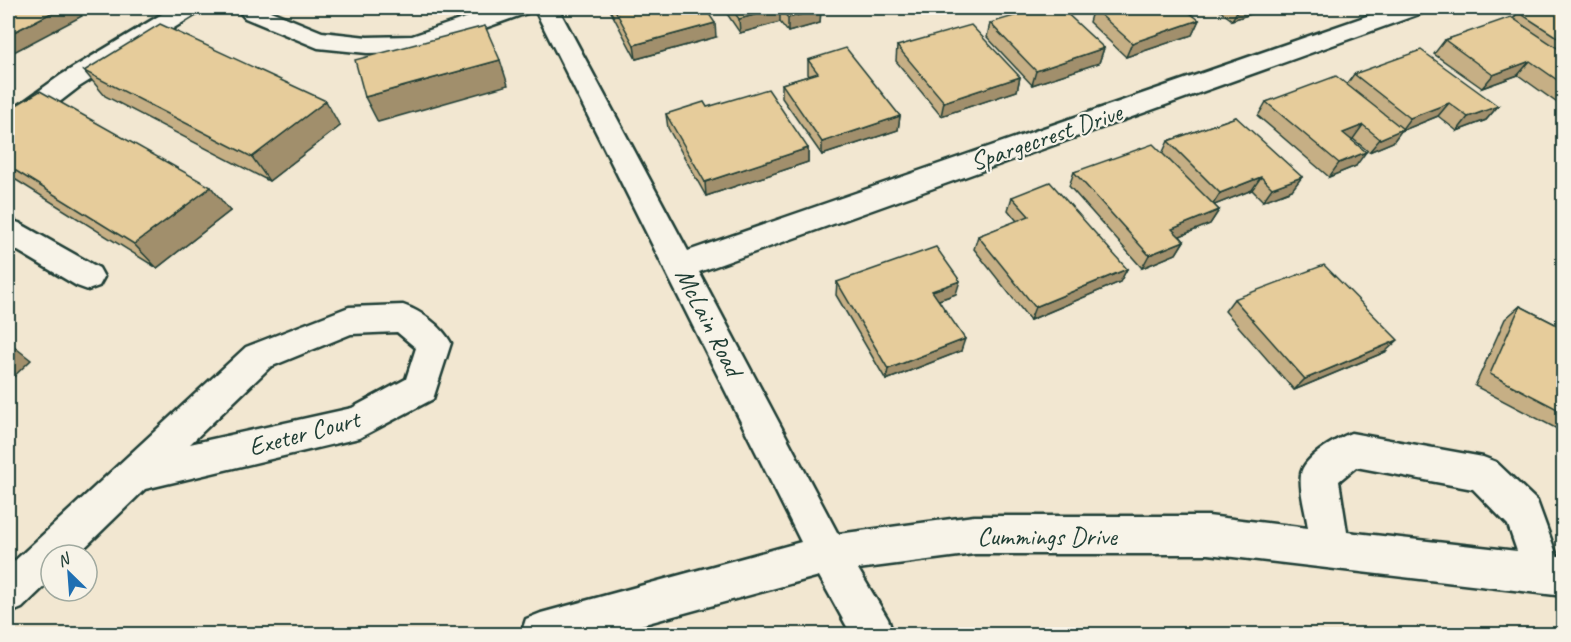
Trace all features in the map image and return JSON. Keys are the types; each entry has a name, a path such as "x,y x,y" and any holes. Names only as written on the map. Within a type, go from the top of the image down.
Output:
{"street":[{"path":"8,127 70,81 189,8"},
{"path":"248,8 254,13 318,40 366,45 414,44 518,8"},
{"name":"McLain Road","path":"546,8 828,554 873,634"},
{"name":"Spargecrest Drive","path":"680,266 1413,8"},
{"path":"8,231 88,277"},
{"name":"Exeter Court","path":"8,594 134,474 258,357 349,321 403,318 434,343 421,388 359,422 134,474"},
{"path":"1331,550 1319,474 1351,450 1483,474 1523,514 1554,575"},
{"name":"Cummings Drive","path":"541,634 828,554 974,535 1208,536 1554,575"}],"building":[{"path":"8,8 61,8 8,35"},
{"path":"614,8 705,8 715,23 634,45"},
{"path":"731,8 780,8 739,19"},
{"path":"780,8 820,8 821,9 788,18"},
{"path":"1041,8 1061,8 1104,48 1036,71 990,23"},
{"path":"1093,8 1183,8 1199,20 1132,43"},
{"path":"1532,8 1563,8 1563,41 1518,12"},
{"path":"1511,17 1563,52 1563,84 1530,61 1493,75 1445,40"},
{"path":"160,24 326,101 252,157 84,71"},
{"path":"971,25 1020,77 944,102 897,46"},
{"path":"485,26 500,60 365,97 355,60"},
{"path":"846,48 900,116 822,142 782,84 818,73 808,60"},
{"path":"1421,50 1498,106 1468,117 1449,103 1410,118 1354,74"},
{"path":"1336,76 1403,129 1380,139 1363,125 1343,133 1366,152 1339,163 1266,102"},
{"path":"768,89 808,148 705,182 666,114 704,102 707,107"},
{"path":"40,91 211,187 134,244 8,166 8,110"},
{"path":"1236,117 1302,177 1272,188 1261,177 1220,193 1168,141"},
{"path":"1153,144 1219,210 1172,229 1184,241 1149,255 1074,172"},
{"path":"1050,182 1127,269 1035,307 978,236 1029,216 1012,197"},
{"path":"936,247 960,281 932,291 965,339 888,369 837,282"},
{"path":"1324,265 1398,340 1305,379 1234,299"},
{"path":"1520,306 1563,328 1563,412 1490,374"}]}
